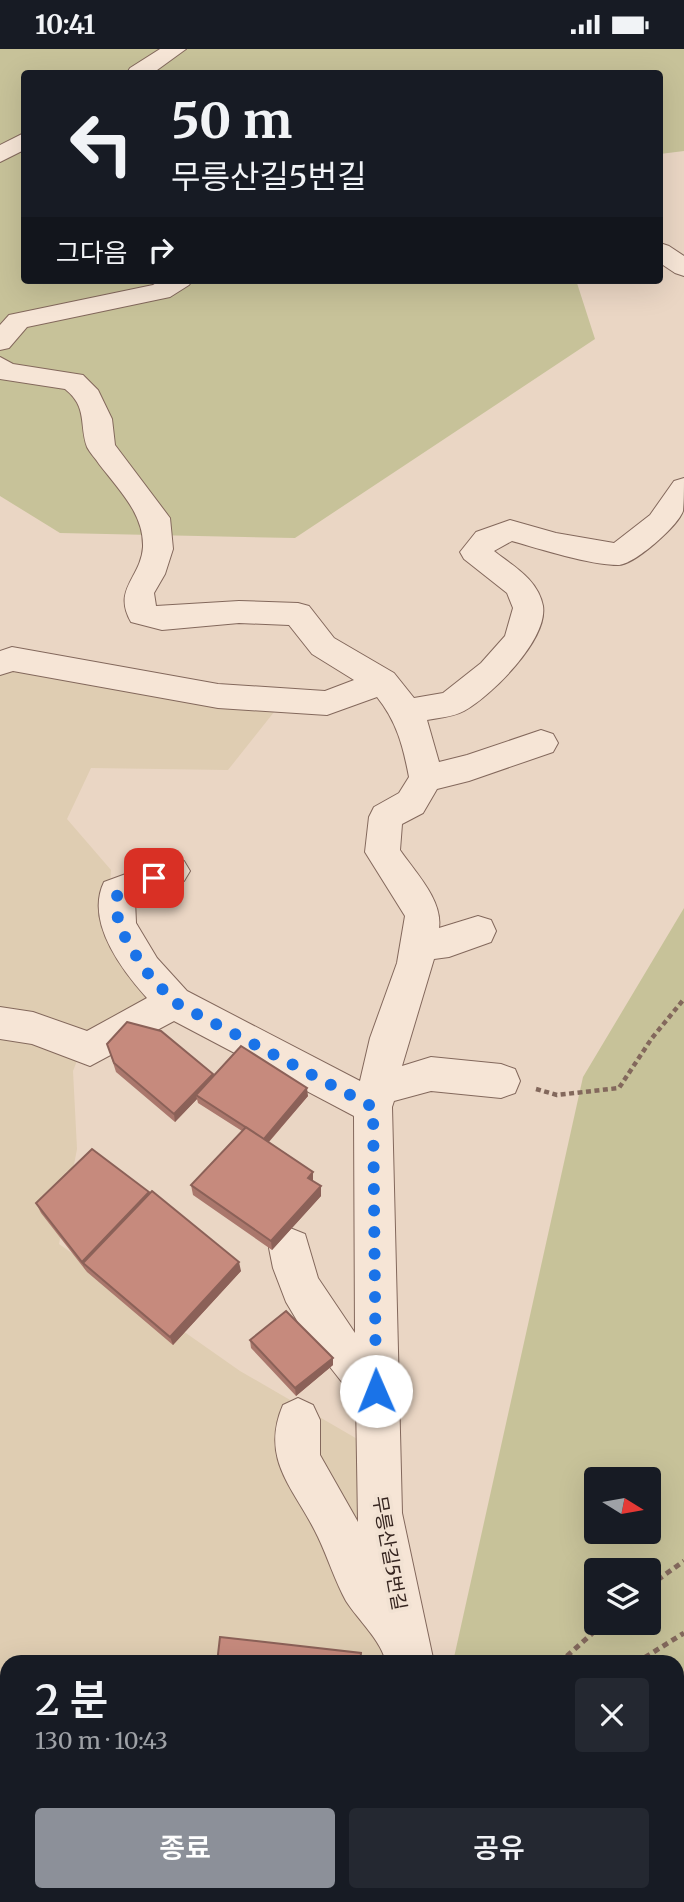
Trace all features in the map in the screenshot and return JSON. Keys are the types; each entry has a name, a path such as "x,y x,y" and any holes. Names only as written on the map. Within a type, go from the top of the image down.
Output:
{"street":[{"path":"143,70 175,49"},
{"path":"0,155 21,142"},
{"path":"663,253 684,268"},
{"path":"0,342 18,321 161,291 173,284"},
{"path":"0,366 4,372 73,381 84,390 97,419 101,446 155,518 158,549 150,574 139,593 142,614 162,619 239,612 298,614 323,646 395,697 419,743 426,778 469,768 541,743"},
{"path":"0,663 12,659 218,696 327,703 395,697 452,703 492,671 519,641 528,608 520,587 475,552 487,539 510,530 619,555 660,523 684,488"},
{"path":"632,545 667,537 684,538"},
{"name":"무릉산길5번길","path":"409,1655 379,1513 375,1097 389,1038 415,963 422,914 382,852 386,817 411,803 426,778"},
{"path":"172,871 117,892 118,925 144,969 174,1002 375,1097 431,1074 501,1081"},
{"path":"418,946 449,942 478,931"},
{"path":"0,1023 33,1028 90,1049 174,1002"},
{"path":"290,1248 292,1265 306,1298 376,1391"},
{"path":"298,1420 298,1459 333,1518 362,1583 408,1655"}],"path":[{"path":"501,1081 557,1095 619,1088 652,1038 684,999"},
{"path":"661,1577 684,1561"},
{"path":"649,1655 684,1633"},
{"path":"568,1655 590,1635"}],"shaded area":[{"path":"0,49 684,49 684,151 663,154 663,70 21,70 21,284 577,284 595,339 295,538 60,533 0,496"},
{"path":"0,669 282,702 228,770 91,768 67,819 111,870 107,927 159,998 85,1040 73,1071 77,1149 59,1244 240,1371 371,1447 402,1655 0,1655"},
{"path":"684,908 684,1655 455,1655 583,1077"}],"building":[{"path":"127,1022 161,1031 213,1074 174,1114 114,1063 107,1044"},
{"path":"241,1046 307,1088 264,1139 196,1095"},
{"path":"246,1127 313,1172 308,1178 321,1186 271,1241 191,1185"},
{"path":"92,1149 149,1192 82,1262 36,1203"},
{"path":"152,1191 239,1262 170,1337 83,1263"},
{"path":"286,1311 333,1358 295,1388 250,1340"},
{"path":"220,1637 361,1653 361,1655 218,1655"}],"route":[{"path":"154,878 117,892 118,925 144,969 174,1002 373,1107 376,1391"}]}
